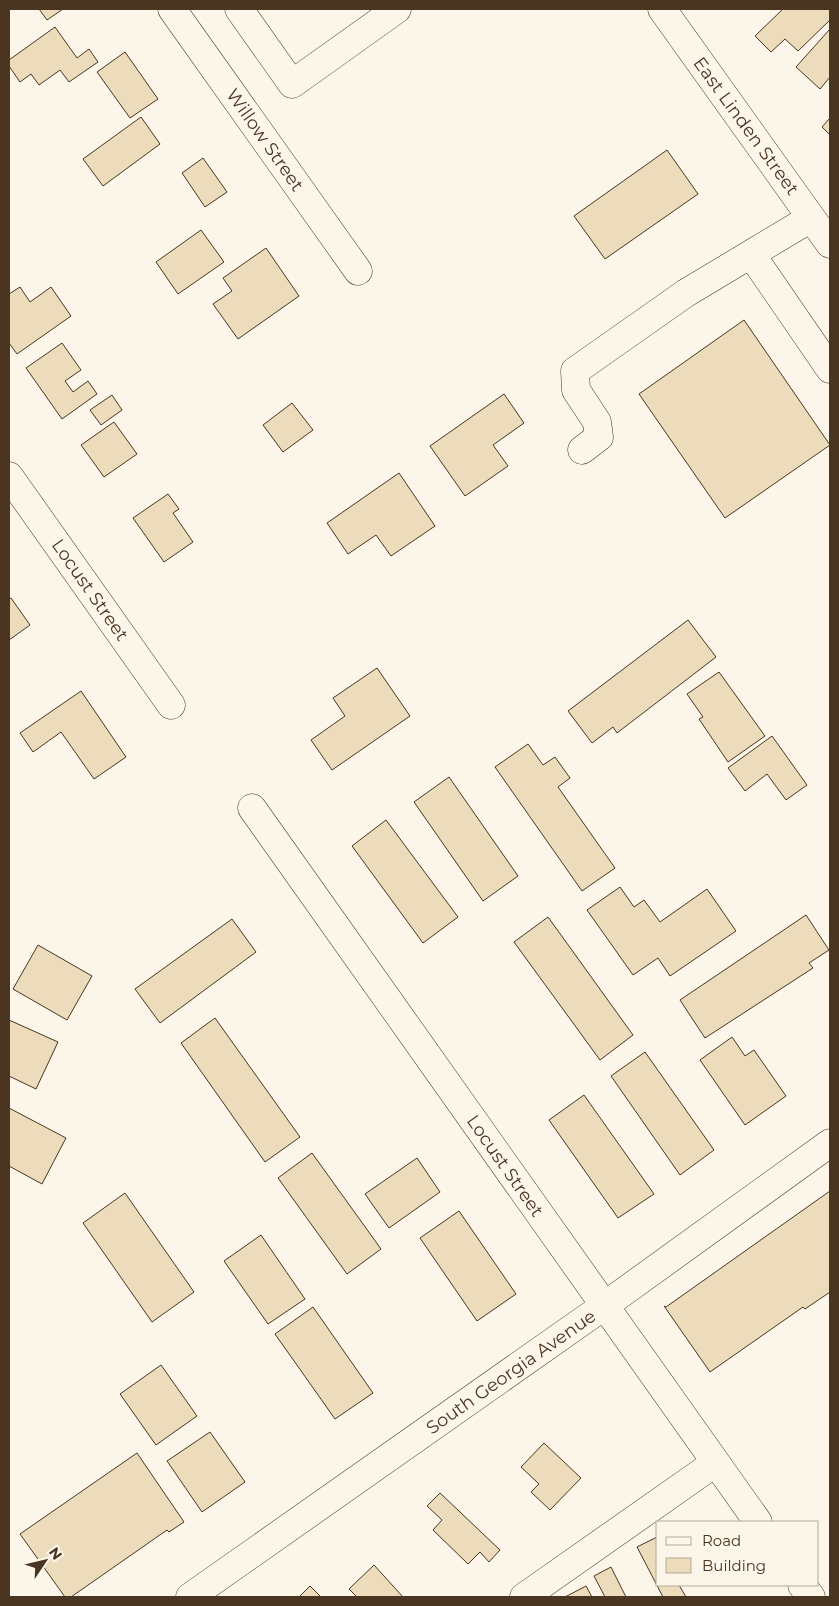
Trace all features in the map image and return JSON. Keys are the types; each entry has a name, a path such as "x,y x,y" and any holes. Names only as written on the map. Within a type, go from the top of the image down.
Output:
{"street":[{"name":"Willow Street","path":"172,9 358,271"},
{"path":"239,9 292,84 396,9"},
{"name":"East Linden Street","path":"662,9 830,244"},
{"path":"582,450 598,437 598,430 597,422 576,390 575,371 686,293 812,218"},
{"path":"751,254 830,369"},
{"name":"Locust Street","path":"9,476 172,704"},
{"name":"Locust Street","path":"252,808 757,1521"},
{"name":"South Georgia Avenue","path":"190,1597 604,1306 830,1143"},
{"path":"524,1597 716,1463"},
{"path":"803,1586 811,1597"}],"building":[{"path":"39,9 63,9 47,20"},
{"path":"783,9 830,9 830,20 798,51 785,39 771,52 755,36"},
{"path":"55,27 77,58 89,49 98,62 69,82 60,70 39,85 31,74 20,82 9,66 9,60"},
{"path":"830,29 830,77 820,89 796,67"},
{"path":"125,52 158,99 130,118 97,72"},
{"path":"141,117 160,144 103,186 83,159"},
{"path":"830,118 830,135 822,127"},
{"path":"667,150 698,194 605,259 574,216"},
{"path":"203,158 227,192 205,207 182,173"},
{"path":"201,230 224,262 178,294 156,262"},
{"path":"266,248 299,296 238,339 213,304 232,291 223,278"},
{"path":"20,287 30,302 51,287 71,316 17,354 9,343 9,294"},
{"path":"744,320 830,445 725,518 639,394"},
{"path":"62,343 81,370 65,381 73,392 88,381 97,394 62,419 26,368"},
{"path":"504,394 524,423 493,445 508,466 465,496 430,446"},
{"path":"112,395 122,410 101,425 90,410"},
{"path":"292,403 313,430 283,452 263,425"},
{"path":"114,422 137,454 104,477 81,445"},
{"path":"399,473 435,526 391,556 376,535 348,554 327,523"},
{"path":"168,494 179,509 173,513 193,542 164,562 133,518"},
{"path":"11,598 30,625 9,640 9,599"},
{"path":"688,620 716,657 617,733 613,727 592,743 568,711"},
{"path":"377,668 410,716 332,770 311,740 345,716 333,698"},
{"path":"719,672 765,736 728,762 699,719 703,717 687,694"},
{"path":"81,691 126,757 94,779 61,732 33,752 20,733"},
{"path":"772,736 807,785 786,800 767,774 745,791 728,768"},
{"path":"528,744 543,765 555,757 570,778 558,787 615,868 582,891 495,767"},
{"path":"449,777 518,876 483,901 414,802"},
{"path":"386,820 458,917 423,943 352,846"},
{"path":"620,887 634,907 644,900 660,922 707,889 736,931 670,976 658,958 633,975 587,910"},
{"path":"806,915 829,950 809,963 813,968 705,1038 680,1000"},
{"path":"548,917 633,1035 600,1060 514,942"},
{"path":"232,919 256,952 160,1023 135,989"},
{"path":"38,945 92,976 67,1020 13,989"},
{"path":"215,1018 300,1137 265,1162 181,1043"},
{"path":"9,1020 58,1042 36,1089 9,1076"},
{"path":"732,1037 745,1056 754,1050 786,1096 745,1125 700,1060"},
{"path":"645,1052 714,1150 680,1175 611,1076"},
{"path":"584,1095 654,1194 618,1218 549,1120"},
{"path":"9,1108 66,1138 42,1184 9,1166"},
{"path":"312,1153 381,1249 347,1274 278,1178"},
{"path":"417,1158 440,1192 389,1228 365,1194"},
{"path":"830,1191 830,1292 805,1309 803,1307 710,1372 664,1306 666,1307"},
{"path":"125,1193 194,1292 152,1322 83,1223"},
{"path":"459,1211 516,1294 477,1321 420,1238"},
{"path":"261,1235 305,1299 268,1324 224,1261"},
{"path":"313,1307 373,1393 335,1419 275,1334"},
{"path":"161,1365 197,1416 156,1445 120,1394"},
{"path":"210,1432 245,1482 202,1512 167,1461"},
{"path":"544,1443 581,1478 550,1510 531,1492 539,1484 521,1467"},
{"path":"137,1453 184,1522 169,1532 167,1530 71,1597 65,1597 20,1534"},
{"path":"440,1493 500,1550 489,1562 480,1552 468,1564 433,1530 442,1520 427,1506"},
{"path":"656,1538 656,1584 637,1547"},
{"path":"374,1565 403,1597 357,1597 349,1589"},
{"path":"611,1567 626,1597 605,1597 594,1576"},
{"path":"310,1586 321,1597 299,1597"},
{"path":"586,1586 592,1597 565,1597"},
{"path":"657,1586 680,1586 686,1597 663,1597"}]}
